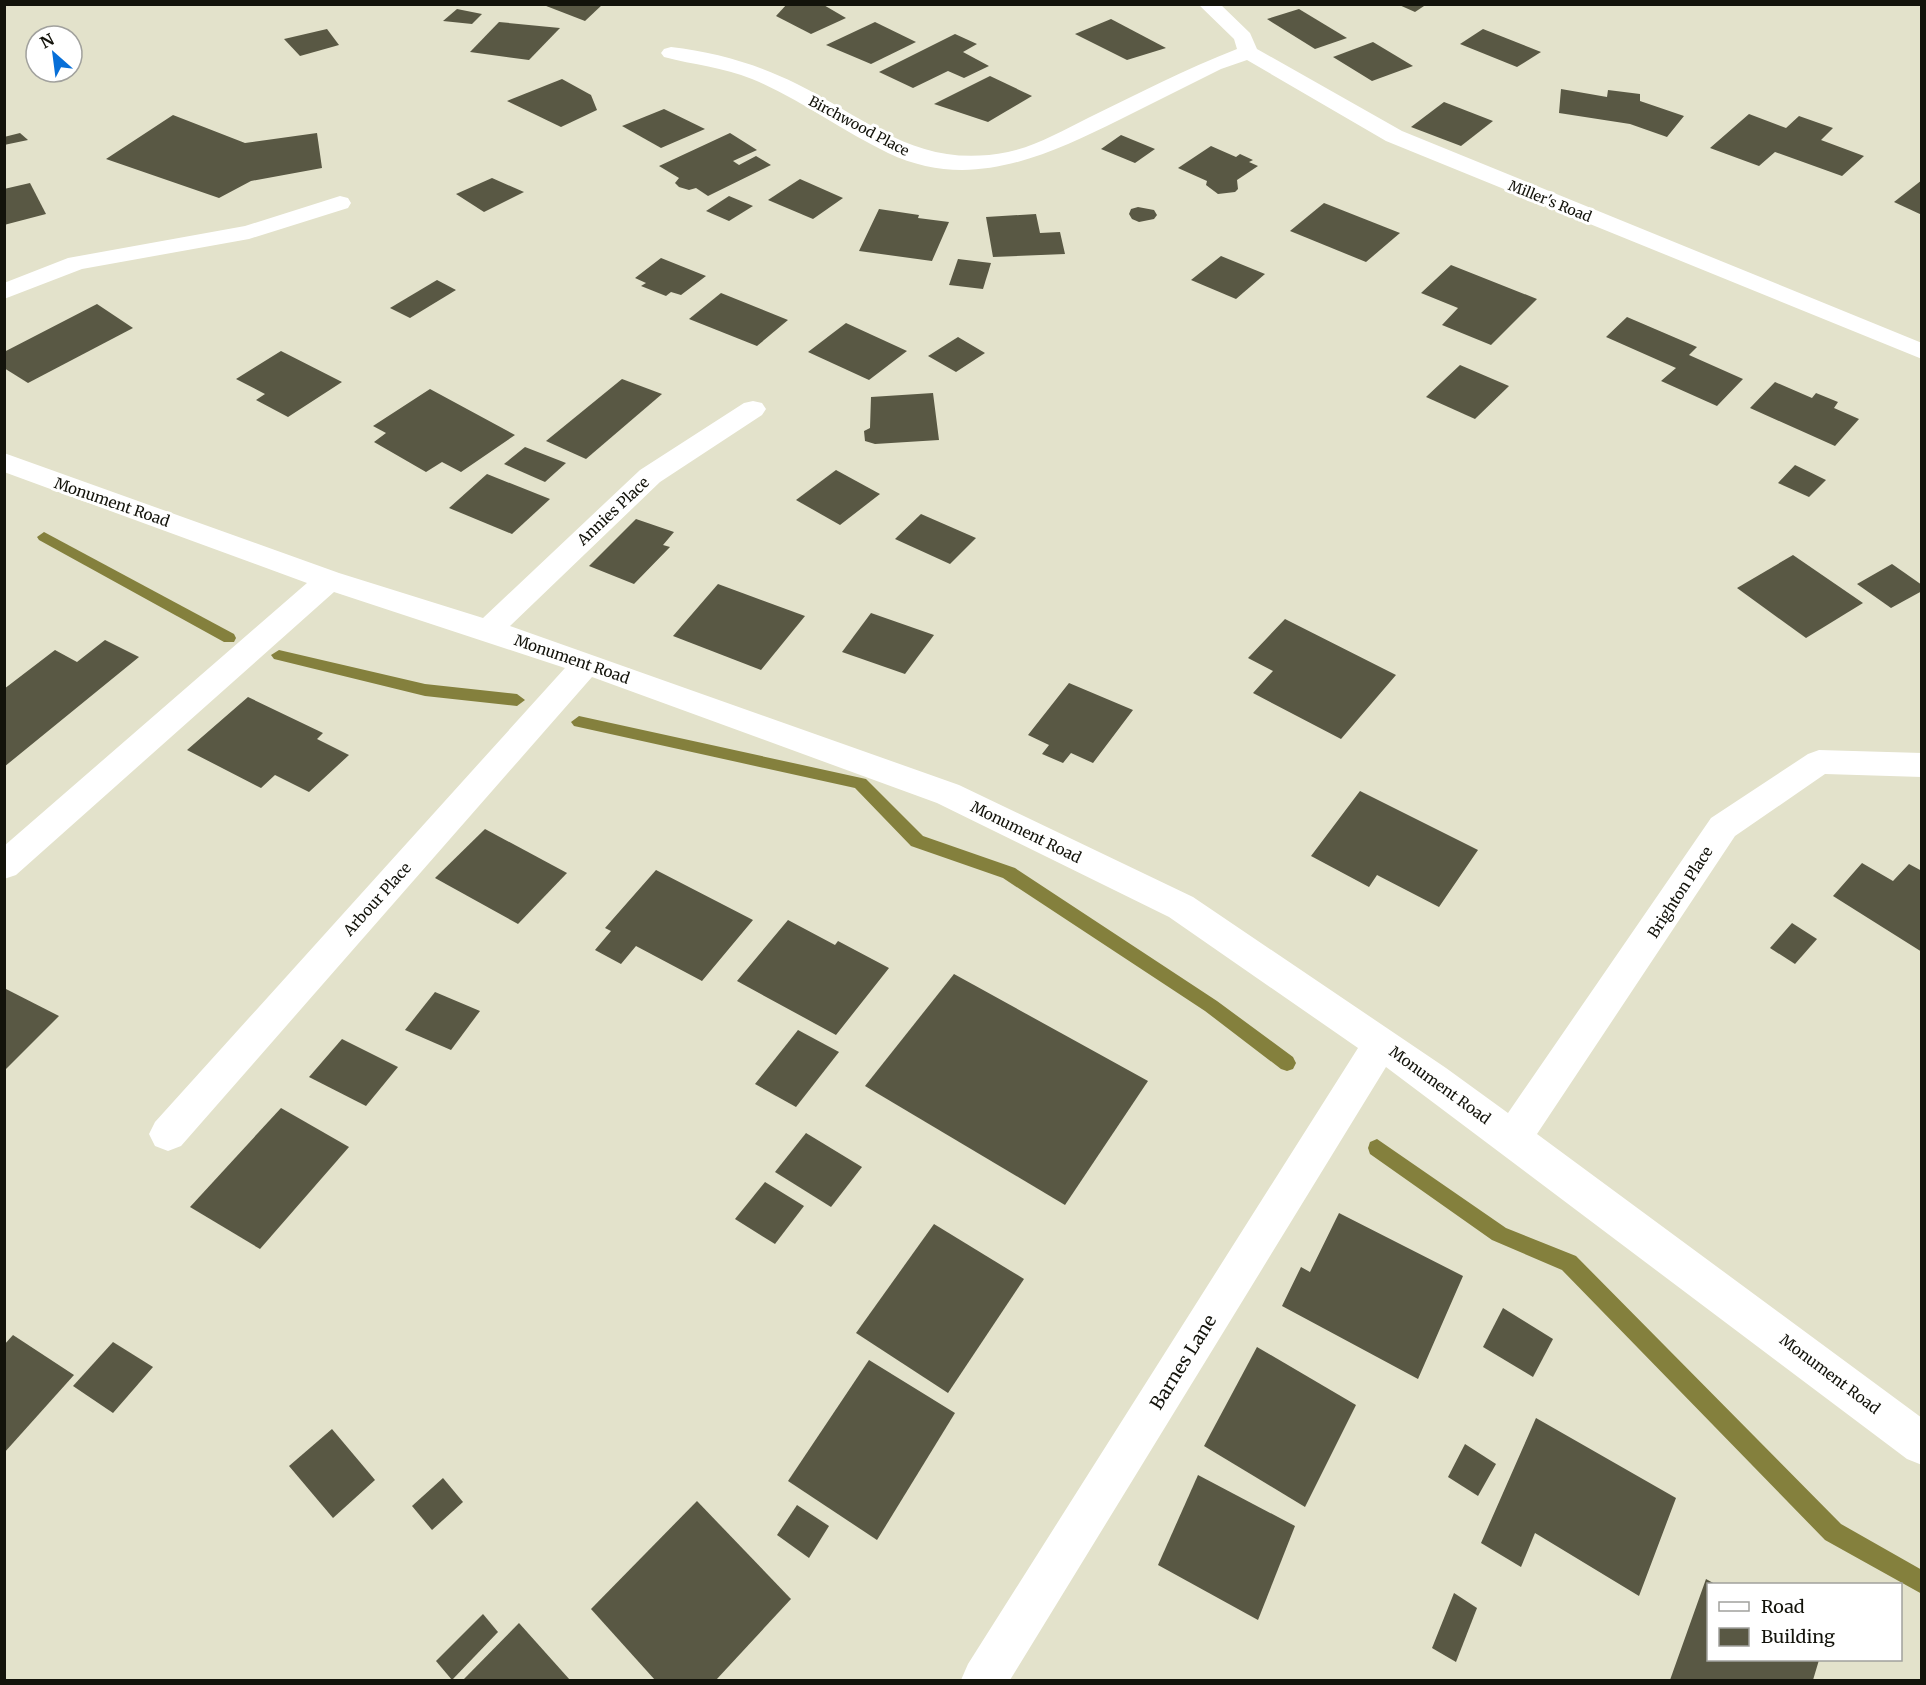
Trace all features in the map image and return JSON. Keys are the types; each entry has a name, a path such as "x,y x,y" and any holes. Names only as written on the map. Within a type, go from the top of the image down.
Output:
{"street":[{"name":"Miller's Road","path":"1216,6 1243,37 1248,52 1394,136 1922,352"},
{"name":"Birchwood Place","path":"671,53 714,58 751,70 897,149 915,156 937,161 984,164 1038,150 1214,65 1248,52"},
{"path":"4,292 76,263 249,232 340,203"},
{"name":"Annies Place","path":"488,630 650,476 753,409"},
{"name":"Monument Road","path":"4,462 329,580 488,630 948,794 1181,907 1381,1043 1513,1138 1922,1444"},
{"path":"4,866 329,580"},
{"name":"Arbour Place","path":"168,1134 586,664"},
{"name":"Brighton Place","path":"1513,1138 1723,827 1819,762 1922,765"},
{"name":"Barnes Lane","path":"984,1680 1381,1043"}],"building":[{"path":"541,4 603,4 585,21"},
{"path":"787,4 822,4 846,18 811,34 776,16"},
{"path":"1397,4 1427,4 1415,12"},
{"path":"457,9 482,14 472,24 443,21"},
{"path":"1299,9 1347,38 1315,49 1267,19"},
{"path":"1111,19 1166,48 1127,60 1075,34"},
{"path":"499,22 560,28 529,60 470,52"},
{"path":"875,22 916,42 871,64 826,45"},
{"path":"327,29 339,45 300,56 284,39"},
{"path":"1483,29 1541,52 1517,67 1460,44"},
{"path":"955,34 977,44 963,52 989,66 964,78 948,71 913,88 879,72"},
{"path":"1373,42 1413,66 1372,81 1333,57"},
{"path":"990,76 1032,96 988,122 934,104"},
{"path":"562,79 591,95 597,110 561,127 507,101"},
{"path":"1561,89 1607,97 1608,90 1640,94 1640,101 1684,116 1667,137 1630,124 1559,113"},
{"path":"1444,102 1493,121 1461,146 1411,127"},
{"path":"664,109 705,129 661,148 622,126"},
{"path":"1749,114 1786,128 1799,116 1833,128 1821,140 1864,156 1842,176 1775,152 1759,166 1710,148"},
{"path":"173,115 245,143 317,133 322,168 251,181 219,198 106,159"},
{"path":"20,133 28,140 4,145 4,137"},
{"path":"730,133 757,150 733,161 739,165 756,156 771,165 708,196 696,188 689,190 679,187 675,183 679,178 659,166"},
{"path":"1121,135 1155,149 1135,163 1101,149"},
{"path":"1211,146 1236,157 1240,154 1253,160 1249,162 1258,166 1237,180 1238,189 1235,192 1218,194 1206,185 1207,181 1178,168"},
{"path":"492,178 524,192 484,212 456,194"},
{"path":"800,179 843,198 813,219 768,200"},
{"path":"1922,180 1922,215 1894,202"},
{"path":"30,183 46,214 4,225 4,189"},
{"path":"729,196 753,206 729,221 706,211"},
{"path":"1324,203 1400,233 1366,262 1290,231"},
{"path":"1138,207 1154,210 1157,215 1154,219 1139,222 1132,219 1129,214 1131,209"},
{"path":"879,209 949,222 932,261 859,251"},
{"path":"1036,214 1040,233 1060,232 1065,254 993,257 986,217"},
{"path":"1221,256 1265,274 1236,299 1191,280"},
{"path":"661,258 706,276 681,295 671,292 666,296 641,286 646,283 635,278"},
{"path":"958,259 991,263 983,289 949,285"},
{"path":"1451,265 1537,299 1491,345 1442,325 1458,308 1421,293"},
{"path":"437,280 456,290 410,318 390,308"},
{"path":"721,293 788,320 757,346 689,319"},
{"path":"97,304 133,328 28,383 4,368 4,352"},
{"path":"1627,317 1697,347 1689,355 1743,379 1717,406 1661,381 1676,368 1606,337"},
{"path":"846,323 907,351 869,380 808,352"},
{"path":"958,337 985,353 956,372 928,356"},
{"path":"281,351 342,382 288,417 256,400 265,394 236,379"},
{"path":"1460,365 1509,386 1475,419 1426,397"},
{"path":"622,379 662,394 586,459 546,441"},
{"path":"1775,382 1812,398 1816,393 1838,402 1834,408 1859,419 1835,446 1750,408"},
{"path":"430,389 515,435 461,472 442,462 426,472 374,442 386,433 373,426"},
{"path":"933,393 939,440 875,444 865,441 864,431 870,428 871,397"},
{"path":"525,447 566,463 545,482 504,464"},
{"path":"1795,465 1826,480 1809,497 1778,483"},
{"path":"836,470 880,494 840,525 796,500"},
{"path":"487,474 550,499 512,534 449,508"},
{"path":"921,514 976,538 950,564 895,539"},
{"path":"636,519 674,532 663,545 670,547 634,584 589,566"},
{"path":"1793,555 1863,603 1806,638 1737,588"},
{"path":"1892,564 1922,585 1922,591 1891,608 1857,584"},
{"path":"718,584 805,616 761,670 673,636"},
{"path":"871,613 934,635 905,674 842,652"},
{"path":"1285,619 1396,675 1341,739 1253,693 1273,671 1248,658"},
{"path":"105,640 139,657 4,767 4,689 55,650 77,662"},
{"path":"1069,683 1133,710 1093,763 1071,753 1063,763 1042,754 1049,745 1028,735"},
{"path":"248,697 323,733 317,739 349,755 309,792 275,775 261,788 187,750"},
{"path":"1360,791 1478,850 1439,907 1377,875 1369,887 1311,856"},
{"path":"485,829 567,873 518,924 435,878"},
{"path":"1862,863 1893,881 1909,864 1922,871 1922,952 1833,896"},
{"path":"656,870 753,920 702,981 636,946 621,964 595,950 611,931 605,928"},
{"path":"788,920 835,945 838,941 889,968 836,1035 737,981"},
{"path":"1792,923 1817,939 1795,964 1770,948"},
{"path":"954,974 1148,1081 1065,1205 865,1086"},
{"path":"4,988 59,1016 4,1071"},
{"path":"435,992 480,1011 451,1050 405,1030"},
{"path":"798,1030 839,1052 796,1107 755,1084"},
{"path":"342,1039 398,1067 366,1106 309,1077"},
{"path":"281,1108 349,1147 260,1249 190,1207"},
{"path":"806,1133 862,1167 831,1207 775,1172"},
{"path":"765,1182 804,1206 775,1244 735,1219"},
{"path":"1339,1213 1463,1276 1418,1379 1282,1306 1301,1267 1310,1272"},
{"path":"934,1224 1024,1279 948,1393 856,1333"},
{"path":"1503,1308 1553,1339 1533,1377 1483,1347"},
{"path":"13,1335 74,1375 4,1453 4,1345"},
{"path":"113,1342 153,1367 113,1413 73,1386"},
{"path":"1257,1347 1356,1405 1305,1507 1204,1446"},
{"path":"869,1360 955,1413 877,1540 788,1481"},
{"path":"1536,1418 1676,1498 1639,1596 1535,1533 1521,1567 1481,1543"},
{"path":"332,1429 375,1480 333,1518 289,1466"},
{"path":"1465,1444 1496,1464 1478,1496 1448,1477"},
{"path":"1198,1475 1295,1526 1258,1620 1158,1565"},
{"path":"443,1478 463,1502 432,1530 412,1506"},
{"path":"697,1501 791,1599 716,1680 655,1680 591,1609"},
{"path":"797,1505 829,1526 809,1558 777,1535"},
{"path":"1706,1579 1713,1583 1707,1583 1707,1661 1819,1661 1813,1680 1670,1680"},
{"path":"1454,1593 1477,1608 1456,1662 1432,1648"},
{"path":"483,1614 498,1632 452,1680 436,1661"},
{"path":"519,1623 570,1680 463,1680"}],"waterway":[{"path":"44,537 229,638"},
{"path":"279,655 425,690 517,700"},
{"path":"579,722 860,783 917,841 1009,873 1211,1006 1287,1063"},
{"path":"1377,1148 1499,1234 1569,1263 1833,1532 1922,1583"}]}
